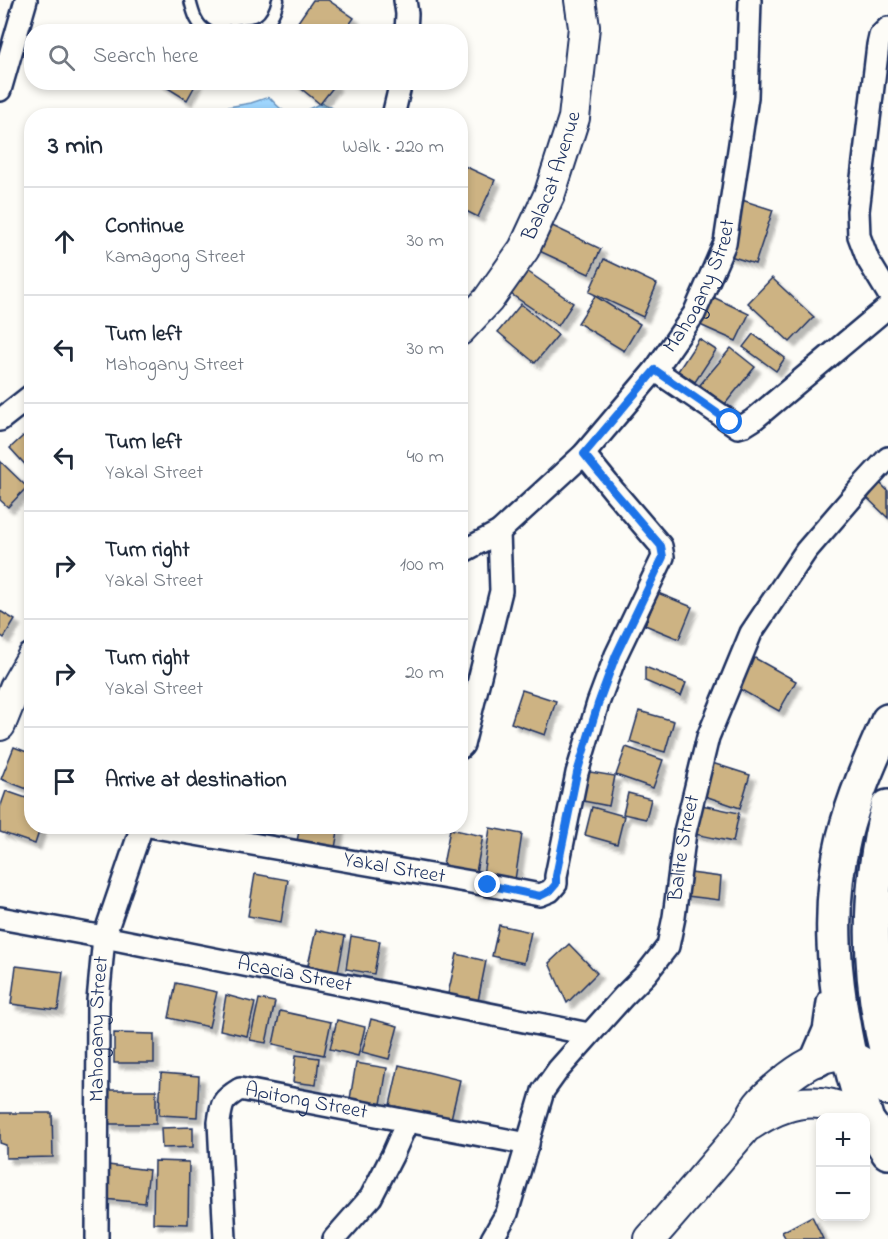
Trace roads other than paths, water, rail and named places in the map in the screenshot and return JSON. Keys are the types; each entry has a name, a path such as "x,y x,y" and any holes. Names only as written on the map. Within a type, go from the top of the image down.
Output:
{"main road":[{"path":"860,1113 833,1058 836,978 834,902 850,814 888,721"},
{"path":"888,807 879,845 874,882 873,952 880,1023 888,1057"},
{"path":"870,1127 888,1152"}],"street":[{"path":"0,90 26,0"},
{"path":"405,0 406,24"},
{"name":"Balacat Avenue","path":"468,321 488,300 524,249 550,193 574,118 584,27 580,0"},
{"name":"Mahogany Street","path":"468,549 499,532 584,454 655,370 694,314 725,243 747,97 750,0"},
{"path":"888,28 880,36 878,45 858,211 859,236 868,260 888,293"},
{"path":"395,108 399,90"},
{"path":"655,370 738,427 753,420 888,307"},
{"path":"0,420 24,401"},
{"name":"Yakal Street","path":"195,834 540,896 550,891 556,884 577,773 598,704 616,655 663,557 661,546 584,454"},
{"name":"Balite Street","path":"492,1239 507,1213 543,1091 589,1034 646,974 668,946 685,831 708,737 751,633 806,551 888,458"},
{"path":"468,727 501,591 499,532"},
{"path":"0,725 24,672"},
{"name":"Mahogany Street","path":"97,1239 98,1001 104,937 139,834"},
{"name":"Acacia Street","path":"0,918 589,1034"},
{"path":"650,1239 745,1128 758,1104 797,1071 833,1058 860,1060 872,1069 888,1090"},
{"name":"Apitong Street","path":"225,1239 219,1122 227,1097 240,1089 528,1144"},
{"path":"745,1128 780,1109 810,1101 848,1109 854,1113"},
{"path":"334,1239 370,1197 407,1122"}],"lane":[{"path":"190,0 199,24"},
{"path":"263,24 273,17 278,0"}],"water":[{"path":"269,97 280,108 227,108"},
{"path":"322,103 333,108 310,108"}]}
